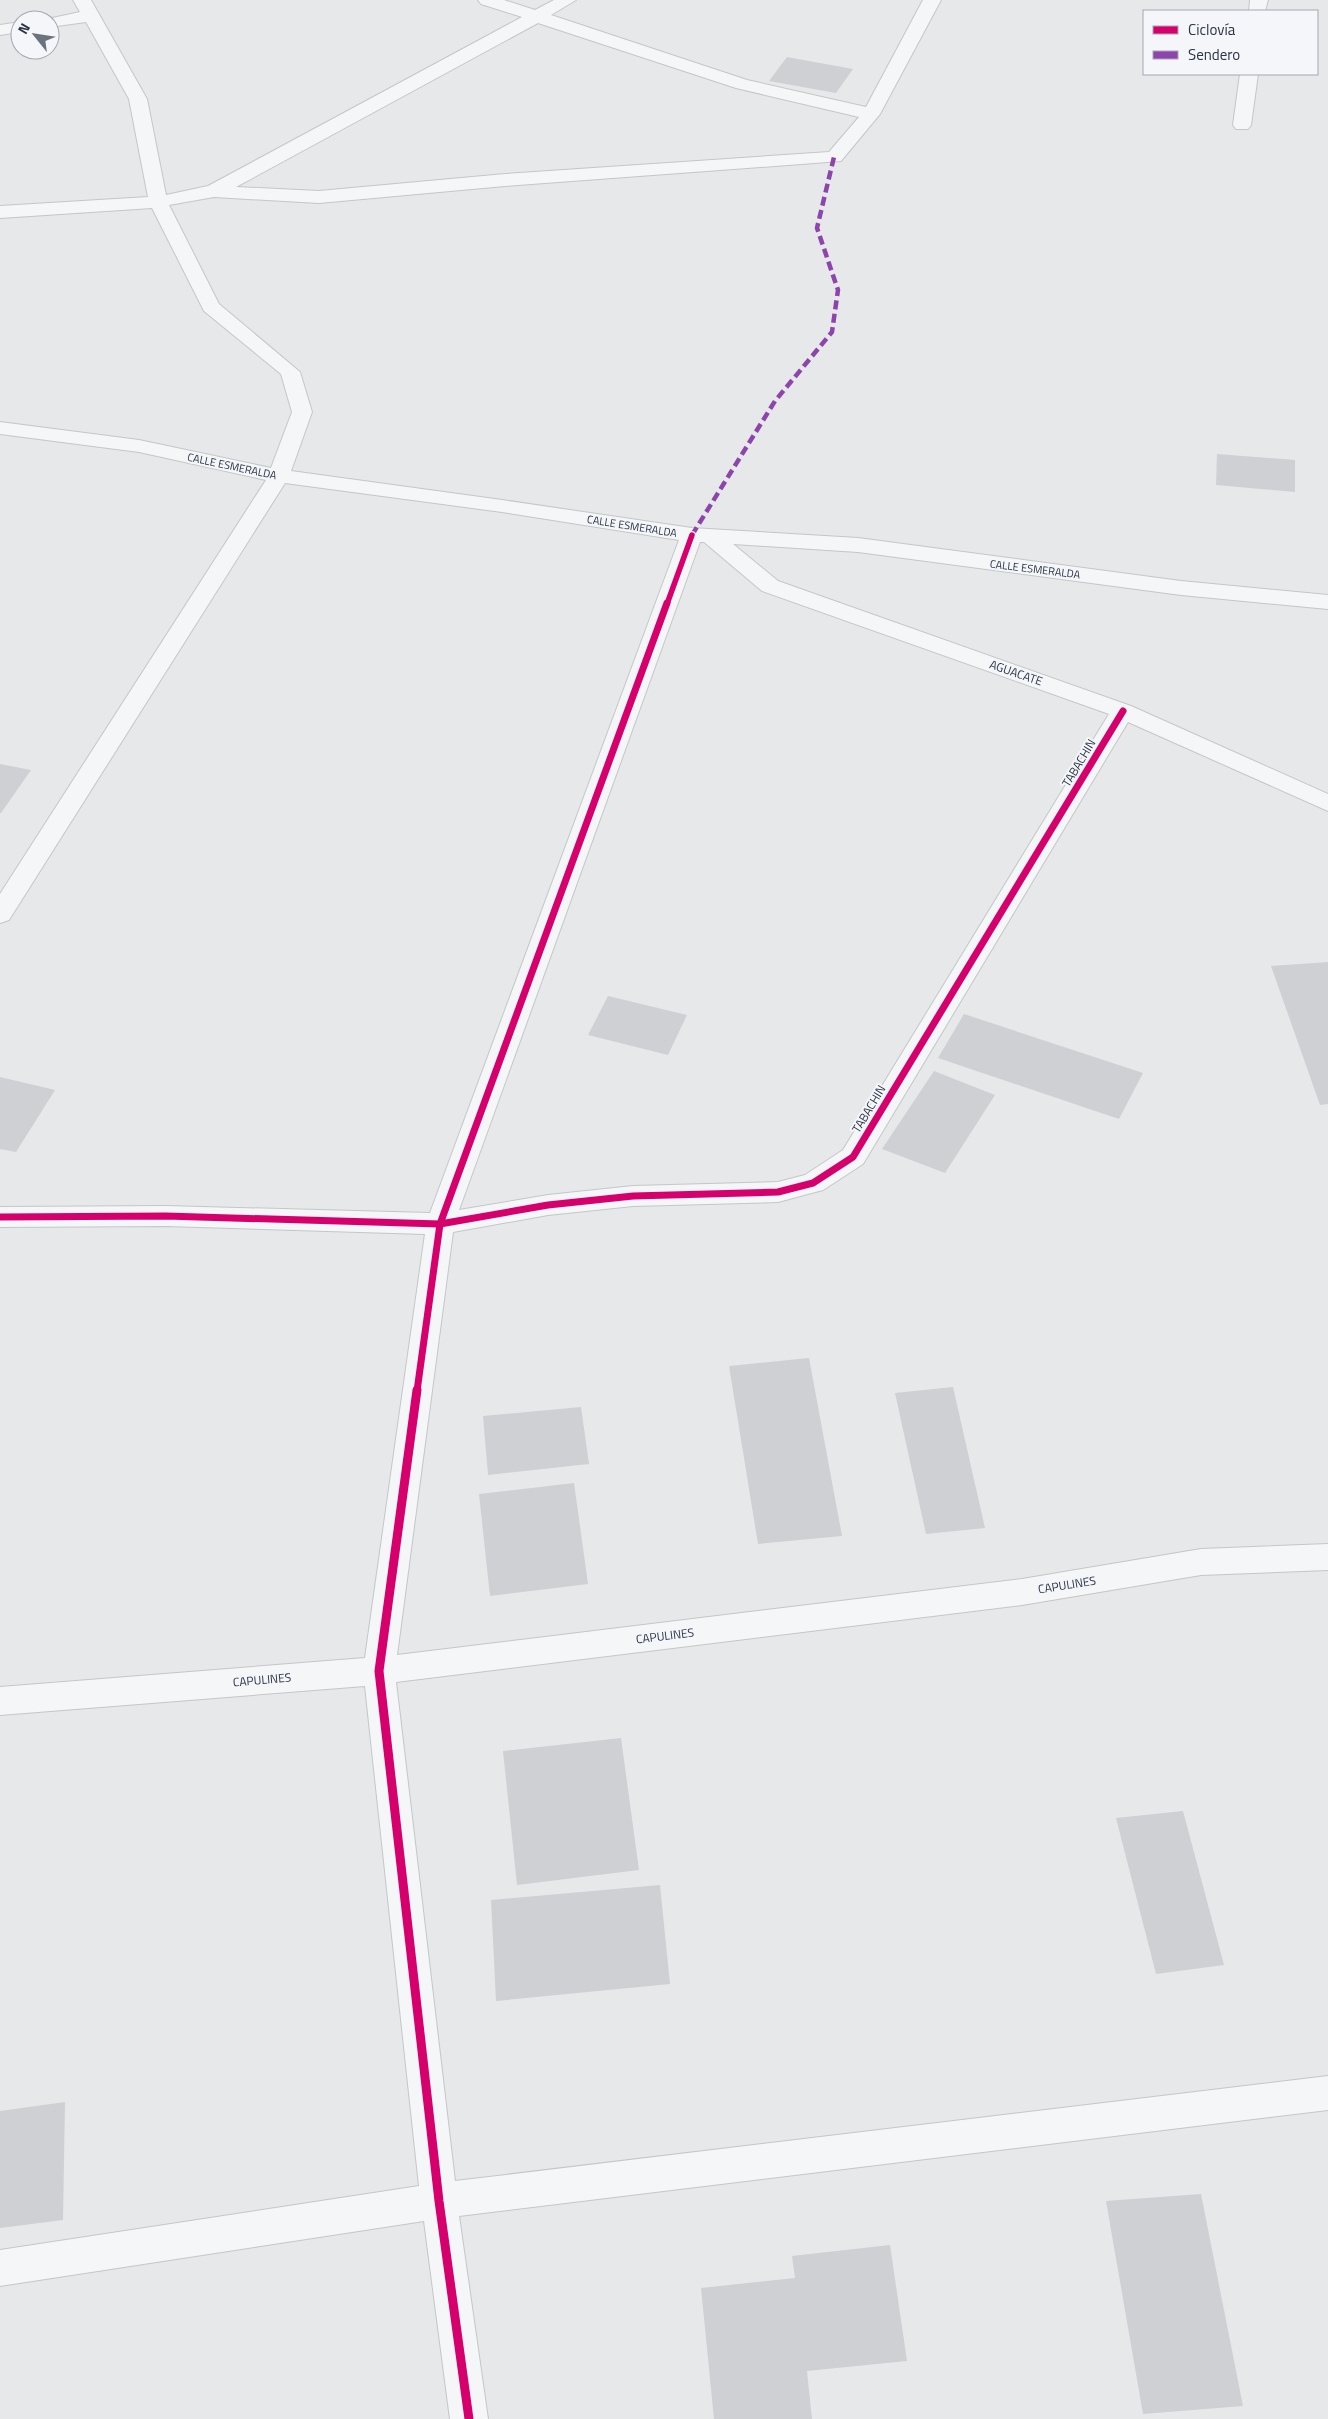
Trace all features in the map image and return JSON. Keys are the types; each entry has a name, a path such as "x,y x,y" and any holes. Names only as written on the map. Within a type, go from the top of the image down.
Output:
{"street":[{"path":"0,914 279,476 302,412 290,372 211,307 158,202 138,100 82,0"},
{"path":"487,0 742,84 871,114"},
{"path":"214,191 567,0"},
{"path":"0,212 158,202 214,191 319,197 505,180 834,157 871,114 932,0"},
{"path":"60,21 91,16"},
{"path":"1242,125 1249,75"},
{"name":"CALLE ESMERALDA","path":"0,428 139,446 279,476 502,506 702,536 858,545 1180,588 1328,602"},
{"path":"469,2419 439,2201 379,1671 440,1224 702,536"},
{"name":"AGUACATE","path":"702,536 770,586 1123,711 1328,802"},
{"name":"TABACHIN","path":"0,1217 166,1216 440,1224 548,1205 633,1196 778,1192 813,1183 853,1157 1123,711"},
{"name":"CAPULINES","path":"0,1701 379,1671 1022,1592 1201,1562 1328,1557"},
{"path":"0,2268 439,2201 1328,2094"}],"building":[{"path":"787,57 853,69 836,93 769,81"},
{"path":"1217,454 1295,460 1295,492 1216,485"},
{"path":"0,764 31,770 1,813 0,813"},
{"path":"1328,962 1328,1104 1320,1105 1271,966"},
{"path":"608,996 687,1015 668,1055 588,1035"},
{"path":"964,1014 1143,1073 1119,1119 938,1058"},
{"path":"934,1071 995,1095 945,1173 882,1149"},
{"path":"0,1077 55,1090 16,1152 0,1149"},
{"path":"809,1358 842,1536 758,1544 729,1366"},
{"path":"953,1387 985,1528 926,1534 895,1393"},
{"path":"581,1407 589,1464 488,1475 483,1416"},
{"path":"574,1483 588,1584 490,1596 479,1494"},
{"path":"621,1738 639,1870 517,1885 503,1751"},
{"path":"1183,1811 1224,1965 1156,1974 1116,1818"},
{"path":"660,1885 670,1984 496,2001 491,1900"},
{"path":"65,2102 63,2220 0,2228 0,2111"},
{"path":"1201,2194 1243,2406 1143,2414 1106,2201"},
{"path":"890,2245 907,2361 807,2371 812,2419 714,2419 701,2288 795,2278 792,2256"}],"marked path":[{"path":"692,535 775,401 832,332 838,290 817,228 834,157"}],"cycle path":[{"path":"469,2419 439,2201 379,1671 440,1224 692,535"},
{"path":"0,1217 166,1216 440,1224 548,1205 633,1196 778,1192 813,1183 853,1157 1123,711"}]}
